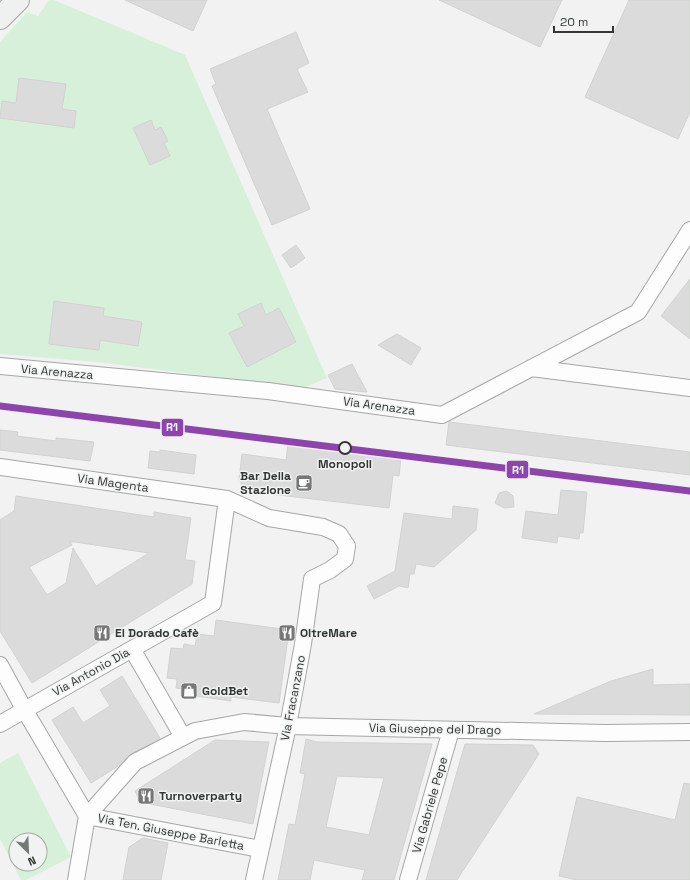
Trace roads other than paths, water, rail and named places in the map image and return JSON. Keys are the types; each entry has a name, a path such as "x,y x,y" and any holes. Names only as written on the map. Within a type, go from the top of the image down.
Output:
{"street":[{"path":"0,18 18,0"},
{"name":"Via Arenazza","path":"0,366 268,391 442,415 638,312 690,230"},
{"path":"531,368 690,388"},
{"name":"Via Magenta","path":"0,467 227,499"},
{"name":"Via Antonio Dia","path":"0,724 212,603 227,499"},
{"name":"Via Fracanzano","path":"227,499 269,518 323,527 339,534 347,546 345,559 330,570 312,579 304,644 288,726 254,880"},
{"path":"132,649 183,737"},
{"name":"Via Ten. Giuseppe Barletta","path":"0,665 24,709 88,816 260,849"},
{"name":"Via Giuseppe del Drago","path":"88,816 135,762 195,731 244,722 288,726 605,734 690,732"},
{"name":"Via Gabriele Pepe","path":"408,880 451,730"},
{"path":"76,880 88,816"}],"place":[{"name":"Monopoli","path":"345,448"},
{"name":"Bar Della Stazione","path":"304,483"},
{"name":"El Dorado Cafè","path":"102,633"},
{"name":"OltreMare","path":"287,633"},
{"name":"GoldBet","path":"189,691"},
{"name":"Turnoverparty","path":"146,796"}]}
